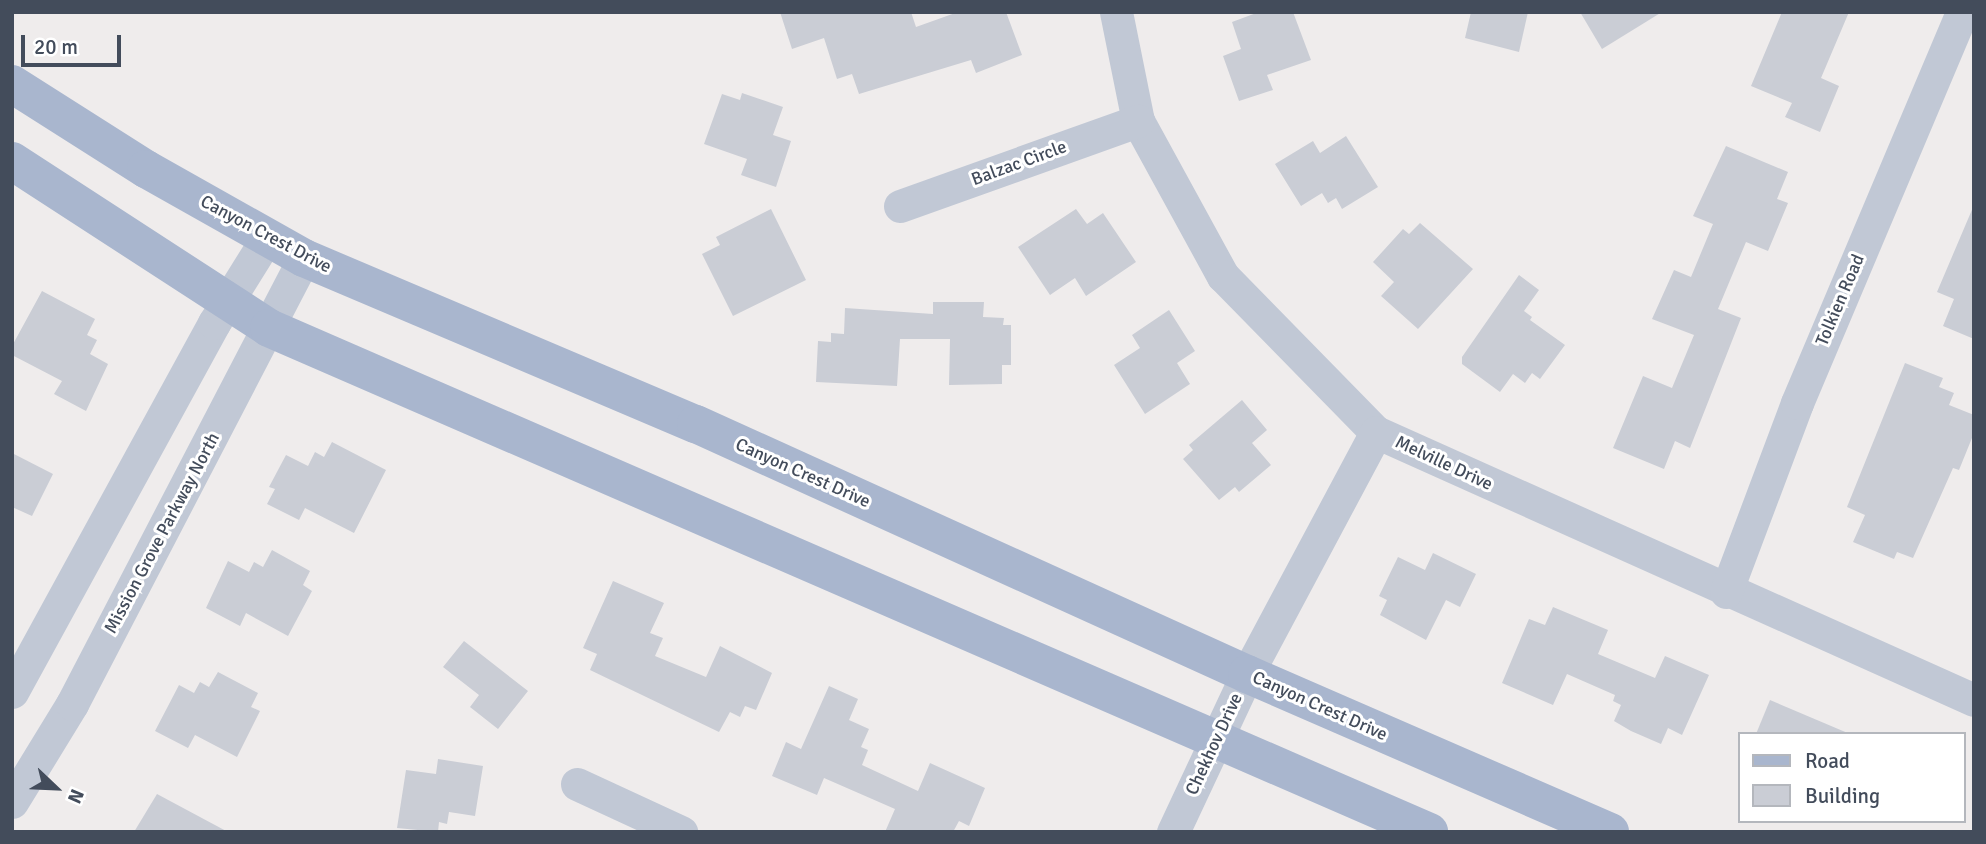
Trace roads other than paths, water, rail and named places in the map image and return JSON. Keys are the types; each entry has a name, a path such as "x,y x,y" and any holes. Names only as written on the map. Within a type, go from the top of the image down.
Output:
{"main road":[{"name":"Canyon Crest Drive","path":"12,84 146,169 304,258 696,424 1247,674 1610,832"},
{"path":"12,160 269,328 1429,832"}],"street":[{"name":"Melville Drive","path":"1115,12 1138,121 1223,276 1376,432 1726,592 1974,700"},
{"name":"Tolkien Road","path":"1726,592 1797,403 1962,12"},
{"name":"Balzac Circle","path":"900,206 1138,121"},
{"path":"12,692 227,302 267,238"},
{"name":"Mission Grove Parkway North","path":"12,802 72,704 304,258"},
{"name":"Chekhov Drive","path":"1173,832 1247,674 1376,432"},
{"path":"577,784 681,832"}]}
